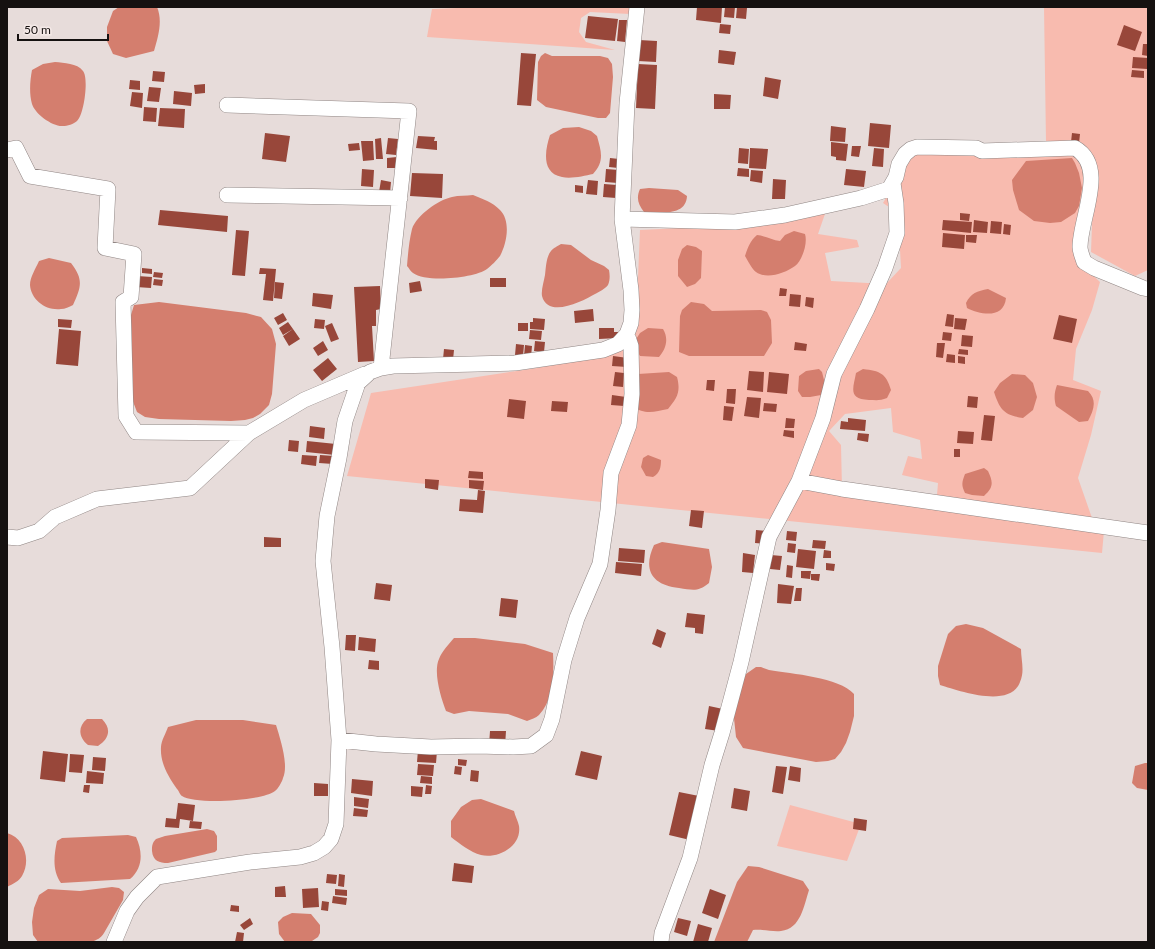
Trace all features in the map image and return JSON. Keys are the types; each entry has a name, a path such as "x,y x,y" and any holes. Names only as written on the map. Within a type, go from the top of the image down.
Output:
{"street":[{"path":"339,740 431,747 479,746 513,748 531,746 546,735 552,719 564,660 577,618 600,564 608,510 611,473 629,425 632,394 631,346 627,334 632,310 622,219 627,103 636,7"},
{"path":"114,942 128,911 137,897 157,877 250,862 300,857 314,853 324,847 331,839 336,824 339,740 332,648 323,561 326,516 339,458 344,421 358,383 376,370 400,198 409,111 227,105"},
{"path":"622,219 735,222 786,215 861,198 889,189 896,177 899,164 905,154 911,149 917,147 976,148 982,151 1075,148 1082,153 1089,165 1091,180 1090,198 1081,236 1080,249 1084,262 1094,268 1148,289"},
{"path":"7,150 16,148 30,176 108,189 105,248 134,254 131,297 124,302 124,349 126,416 136,432 249,432"},
{"path":"661,942 662,933 690,858 712,765 741,662 769,537 799,481 823,418 834,374 867,309 885,268 897,232 896,203 893,183"},
{"path":"227,195 400,198"},
{"path":"7,537 18,538 39,531 55,517 97,499 190,488 249,432 304,400 376,370 393,366 515,363 603,350 618,344 627,334"},
{"path":"799,481 842,489 1148,533"}],"shaded area":[{"path":"119,7 157,7 160,23 154,51 126,58 113,54 107,41 107,27 113,11"},
{"path":"483,7 632,7 630,14 590,12 581,18 579,32 586,42 615,50 427,37 432,9"},
{"path":"1044,7 1148,7 1148,270 1135,276 1091,252 1094,170 1090,151 1077,146 1046,142"},
{"path":"545,53 552,56 600,56 608,58 612,64 613,77 610,113 606,118 598,118 546,107 537,100 538,62 541,56"},
{"path":"55,62 77,66 85,75 86,88 82,112 77,121 66,126 59,126 40,116 34,108 31,100 30,87 32,70 43,64"},
{"path":"579,127 591,131 597,136 601,151 601,160 597,169 593,174 578,177 569,178 555,175 548,166 546,160 550,135 563,128"},
{"path":"915,154 1076,154 1087,164 1079,262 1100,282 1092,310 1076,349 1073,380 1101,391 1091,435 1078,478 1092,518 937,495 938,483 902,475 908,456 922,459 920,440 893,432 891,408 845,414 829,431 841,445 842,489 1104,531 1102,553 347,476 371,393 537,368 618,350 636,326 640,230 724,226 826,211 818,234 857,240 859,247 825,253 831,281 886,284 901,268 898,213 883,203 907,162"},
{"path":"1072,158 1079,173 1082,188 1079,206 1075,213 1061,222 1050,223 1034,221 1019,210 1013,190 1012,180 1026,161"},
{"path":"649,188 678,190 687,196 685,203 682,207 671,212 644,212 639,204 638,195 640,189"},
{"path":"473,195 494,205 500,210 506,220 506,239 500,256 487,269 462,277 439,279 428,278 419,276 412,272 407,266 409,248 412,229 418,219 441,201 457,196"},
{"path":"794,231 805,234 806,238 804,252 798,264 776,275 765,275 756,272 745,256 755,237 757,235 780,241 785,235"},
{"path":"561,244 571,245 591,260 604,266 609,270 610,278 608,285 600,291 575,304 558,307 551,306 546,303 542,296 542,291 549,253"},
{"path":"687,245 696,247 702,251 701,278 695,284 687,287 678,276 678,260 682,249"},
{"path":"49,258 71,263 78,274 80,284 78,293 73,305 67,308 55,309 45,306 36,300 31,290 31,279 39,261"},
{"path":"988,289 1006,298 1001,309 991,314 967,308 966,303 972,295"},
{"path":"159,302 246,313 261,317 272,329 276,344 272,394 269,405 260,414 245,420 231,421 159,419 145,417 137,412 132,399 131,315 134,305"},
{"path":"691,302 704,304 712,311 761,310 767,312 771,320 772,343 764,356 689,356 679,352 680,316 682,310"},
{"path":"648,328 663,329 665,333 666,344 659,357 640,356 633,344 640,333"},
{"path":"819,369 822,372 826,388 821,395 802,397 798,391 799,376 806,371"},
{"path":"863,369 878,372 884,376 891,390 887,398 880,400 869,400 858,398 855,395 853,388 856,373"},
{"path":"669,372 677,377 679,387 676,398 668,409 645,412 633,406 638,374"},
{"path":"1012,374 1025,375 1033,383 1037,397 1033,410 1023,418 1011,415 1004,411 998,403 994,392 1000,383"},
{"path":"1057,385 1088,391 1093,398 1094,406 1088,421 1079,422 1056,406 1055,391"},
{"path":"648,455 661,460 660,470 653,477 646,476 641,467 643,458"},
{"path":"984,468 988,471 991,478 992,484 990,490 984,496 965,493 962,484 965,474"},
{"path":"662,542 709,549 712,567 709,583 702,588 692,590 662,584 656,580 652,575 649,562 654,545"},
{"path":"966,624 983,628 1021,649 1022,674 1020,682 1015,690 1006,695 984,696 971,694 940,685 938,666 948,634 956,626"},
{"path":"454,638 475,638 525,644 553,653 552,686 548,701 539,715 527,721 508,714 469,711 454,714 446,711 438,685 437,664 442,653"},
{"path":"756,667 827,680 847,688 854,694 854,716 850,732 841,752 835,759 816,762 743,748 736,737 733,709 737,692 746,674"},
{"path":"87,719 102,719 107,726 107,737 98,746 88,745 81,736 80,732 82,725"},
{"path":"196,720 243,720 276,725 280,737 285,766 285,773 277,789 268,794 257,797 229,801 189,799 181,795 165,769 161,753 161,745 168,727"},
{"path":"1148,763 1148,790 1137,788 1132,783 1135,766"},
{"path":"481,799 514,811 519,826 517,840 513,845 508,850 495,855 488,856 477,854 465,848 451,837 451,821 461,807 472,800"},
{"path":"790,805 861,824 847,861 777,846"},
{"path":"207,829 214,831 217,836 217,850 215,852 168,863 162,863 155,859 152,846 156,839 165,836"},
{"path":"7,833 18,840 22,845 25,851 26,864 21,878 7,887"},
{"path":"128,835 136,837 141,854 137,870 130,879 61,883 55,868 57,841 62,838"},
{"path":"748,866 759,867 803,881 809,890 801,915 793,926 788,929 781,931 753,930 747,942 714,942 737,882"},
{"path":"112,887 119,888 124,892 123,900 99,939 91,942 38,942 33,935 32,922 34,908 39,895 48,889 80,891"},
{"path":"292,913 311,914 320,925 320,933 318,937 312,941 285,942 279,934 278,922 283,917"}],"building":[{"path":"697,7 722,7 721,23 696,20"},
{"path":"725,7 735,7 734,18 724,17"},
{"path":"737,7 747,8 746,19 736,18"},
{"path":"588,16 618,19 615,41 585,38"},
{"path":"619,20 627,20 625,42 617,41"},
{"path":"720,24 731,25 730,34 719,33"},
{"path":"1124,25 1142,32 1135,51 1117,45"},
{"path":"639,40 657,41 656,62 638,61"},
{"path":"1143,44 1148,44 1148,56 1142,55"},
{"path":"719,50 736,52 734,65 718,63"},
{"path":"521,53 536,54 531,106 517,105"},
{"path":"1133,57 1148,58 1147,69 1132,68"},
{"path":"638,64 657,65 655,109 636,108"},
{"path":"1132,70 1144,71 1144,78 1131,77"},
{"path":"153,71 165,72 164,82 152,81"},
{"path":"765,77 781,80 778,99 763,96"},
{"path":"130,80 140,81 140,90 129,89"},
{"path":"205,84 205,93 195,94 194,85"},
{"path":"149,87 161,88 159,102 147,101"},
{"path":"174,91 192,93 191,106 173,104"},
{"path":"132,92 143,93 142,108 130,106"},
{"path":"714,94 731,95 730,109 714,109"},
{"path":"144,107 157,108 156,122 143,121"},
{"path":"160,108 185,109 184,128 158,126"},
{"path":"870,123 891,125 889,148 868,146"},
{"path":"831,126 846,128 845,142 830,141"},
{"path":"265,133 290,136 286,162 262,159"},
{"path":"1072,133 1080,134 1079,143 1071,142"},
{"path":"418,136 435,137 434,141 437,141 437,150 416,148"},
{"path":"381,138 383,159 376,159 375,139"},
{"path":"388,138 398,139 396,155 386,154"},
{"path":"361,141 373,141 374,160 363,161"},
{"path":"831,142 848,144 846,161 836,160 836,157 831,156"},
{"path":"359,143 360,150 349,151 348,144"},
{"path":"852,146 861,146 859,157 851,156"},
{"path":"739,148 749,149 748,164 738,163"},
{"path":"750,148 768,149 766,169 749,168"},
{"path":"874,148 884,149 883,167 872,166"},
{"path":"397,157 397,168 387,168 387,158"},
{"path":"610,158 619,159 618,168 609,167"},
{"path":"738,168 749,169 749,177 737,176"},
{"path":"362,169 374,170 373,187 361,186"},
{"path":"606,169 619,170 618,183 605,182"},
{"path":"846,169 866,171 864,187 844,185"},
{"path":"751,170 763,171 762,183 750,181"},
{"path":"412,173 443,174 442,198 410,196"},
{"path":"773,179 786,180 785,199 772,199"},
{"path":"381,180 391,182 390,193 379,192"},
{"path":"588,180 598,181 597,195 586,194"},
{"path":"604,184 617,185 616,198 603,197"},
{"path":"575,185 583,186 583,193 575,192"},
{"path":"160,210 228,216 227,232 158,225"},
{"path":"960,213 970,214 969,221 960,220"},
{"path":"943,220 972,222 971,233 942,230"},
{"path":"974,220 988,222 987,233 973,232"},
{"path":"991,221 1002,222 1001,234 990,233"},
{"path":"1004,224 1011,225 1010,235 1003,234"},
{"path":"236,230 249,231 245,276 232,275"},
{"path":"943,233 965,235 964,249 942,247"},
{"path":"966,235 977,235 976,243 966,242"},
{"path":"142,268 152,269 152,274 142,273"},
{"path":"260,268 276,269 273,301 263,300 266,274 259,274"},
{"path":"154,272 163,273 162,278 153,277"},
{"path":"137,276 152,277 151,288 136,287"},
{"path":"490,278 506,278 506,287 490,287"},
{"path":"154,279 163,280 162,286 153,285"},
{"path":"420,281 422,291 410,293 409,283"},
{"path":"275,282 284,283 282,299 274,298"},
{"path":"380,286 381,309 376,310 376,326 372,326 374,361 358,362 354,287"},
{"path":"780,288 787,289 786,296 779,296"},
{"path":"313,293 333,295 331,309 312,306"},
{"path":"790,294 801,295 800,307 789,306"},
{"path":"806,297 814,298 813,308 805,306"},
{"path":"593,309 594,321 575,323 574,311"},
{"path":"283,313 287,320 278,325 274,318"},
{"path":"947,314 954,315 953,327 945,326"},
{"path":"1059,315 1077,319 1072,343 1053,339"},
{"path":"533,318 545,319 544,330 530,329 530,322 533,322"},
{"path":"955,318 967,319 965,330 954,329"},
{"path":"58,319 72,320 71,328 58,327"},
{"path":"315,319 325,320 324,329 314,328"},
{"path":"288,322 293,329 283,335 279,328"},
{"path":"332,323 339,339 331,342 325,326"},
{"path":"518,323 528,323 528,331 518,331"},
{"path":"599,328 614,328 614,332 618,332 618,338 599,339"},
{"path":"59,329 81,331 78,366 56,364"},
{"path":"293,329 300,339 289,346 283,336"},
{"path":"530,330 542,331 541,340 529,339"},
{"path":"943,332 952,333 951,341 942,340"},
{"path":"962,335 973,336 972,347 961,346"},
{"path":"323,341 328,350 318,356 313,348"},
{"path":"535,341 545,342 544,352 534,351"},
{"path":"795,342 807,344 806,351 794,350"},
{"path":"937,343 945,343 943,358 936,357"},
{"path":"516,344 524,345 523,356 515,355"},
{"path":"525,345 532,346 531,357 524,356"},
{"path":"444,349 454,350 453,360 443,359"},
{"path":"959,349 968,350 968,355 958,354"},
{"path":"947,354 955,355 955,363 946,362"},
{"path":"613,356 628,358 627,367 612,366"},
{"path":"958,356 965,357 965,364 958,363"},
{"path":"328,358 337,369 322,381 313,370"},
{"path":"749,371 764,372 763,392 747,390"},
{"path":"615,372 624,373 623,387 613,386"},
{"path":"769,372 789,374 787,394 767,392"},
{"path":"707,380 715,380 714,391 706,390"},
{"path":"727,389 736,389 735,404 726,403"},
{"path":"612,395 626,397 624,406 611,405"},
{"path":"968,396 978,397 977,408 967,407"},
{"path":"747,397 761,398 759,418 744,416"},
{"path":"509,399 526,401 524,419 507,417"},
{"path":"552,401 568,402 567,412 551,411"},
{"path":"764,403 777,404 776,412 763,411"},
{"path":"724,406 734,407 732,421 723,420"},
{"path":"984,415 995,416 992,441 981,440"},
{"path":"786,418 795,419 794,428 785,428"},
{"path":"848,418 866,420 865,431 840,429 841,421 848,422"},
{"path":"310,426 325,428 324,439 309,437"},
{"path":"784,430 794,431 794,438 783,436"},
{"path":"958,431 974,432 973,444 957,443"},
{"path":"858,433 869,434 868,442 857,440"},
{"path":"289,440 299,441 298,452 288,451"},
{"path":"307,441 336,444 335,455 306,452"},
{"path":"954,449 960,449 960,457 954,457"},
{"path":"302,455 317,456 316,466 301,464"},
{"path":"320,455 334,456 333,464 319,463"},
{"path":"469,471 483,472 483,479 468,478"},
{"path":"425,479 439,480 438,490 425,488"},
{"path":"469,480 484,481 483,490 469,488"},
{"path":"478,490 485,491 483,513 459,511 460,499 477,500"},
{"path":"691,510 704,511 702,528 689,526"},
{"path":"756,530 768,531 767,544 755,543"},
{"path":"787,531 797,532 796,541 786,540"},
{"path":"264,537 281,538 281,547 264,547"},
{"path":"813,540 826,541 825,549 812,548"},
{"path":"788,543 796,544 795,553 787,552"},
{"path":"619,548 645,550 644,563 618,561"},
{"path":"798,549 816,551 814,569 796,567"},
{"path":"824,550 831,551 831,558 823,558"},
{"path":"743,553 755,555 753,573 742,572"},
{"path":"771,555 782,556 780,570 770,569"},
{"path":"616,562 642,564 641,576 615,573"},
{"path":"826,563 835,564 834,571 826,570"},
{"path":"787,565 793,566 792,578 786,577"},
{"path":"801,571 811,571 810,579 801,578"},
{"path":"811,574 820,574 819,581 811,580"},
{"path":"376,583 392,585 390,601 374,599"},
{"path":"778,584 794,586 791,604 777,603"},
{"path":"796,588 802,588 801,601 794,601"},
{"path":"501,598 518,600 516,618 499,616"},
{"path":"687,613 705,615 703,634 695,633 695,628 685,627"},
{"path":"657,629 666,633 661,648 652,644"},
{"path":"346,635 356,635 355,651 345,650"},
{"path":"359,637 376,639 375,652 358,650"},
{"path":"369,660 379,661 379,670 368,669"},
{"path":"709,706 723,709 719,731 705,729"},
{"path":"490,731 506,731 505,746 489,745"},
{"path":"418,750 437,751 436,763 417,762"},
{"path":"43,751 68,754 65,782 40,779"},
{"path":"581,751 602,756 597,780 575,775"},
{"path":"70,754 84,755 82,773 69,772"},
{"path":"93,757 106,758 105,771 92,770"},
{"path":"458,759 467,760 466,766 458,765"},
{"path":"418,764 434,765 433,776 417,775"},
{"path":"455,766 462,767 461,775 454,774"},
{"path":"776,766 787,767 783,794 772,792"},
{"path":"790,766 801,768 800,782 788,780"},
{"path":"471,770 479,771 478,782 470,781"},
{"path":"87,771 104,773 103,784 86,783"},
{"path":"421,776 432,777 432,784 420,783"},
{"path":"352,779 373,781 372,796 351,793"},
{"path":"314,783 328,784 328,796 314,796"},
{"path":"84,785 90,785 89,793 83,792"},
{"path":"426,785 432,786 431,794 425,794"},
{"path":"411,786 423,787 422,797 411,796"},
{"path":"734,788 750,791 747,811 731,808"},
{"path":"679,792 699,796 690,840 669,835"},
{"path":"354,797 369,799 368,808 354,806"},
{"path":"178,803 195,805 193,821 180,819 179,828 165,827 166,818 176,819"},
{"path":"354,808 368,810 367,817 353,816"},
{"path":"854,818 867,820 866,831 853,829"},
{"path":"190,821 202,822 201,829 189,828"},
{"path":"454,863 474,866 472,883 452,881"},
{"path":"327,874 337,875 336,884 326,883"},
{"path":"339,874 345,875 344,887 338,886"},
{"path":"285,886 286,897 275,897 275,887"},
{"path":"318,888 319,907 303,908 302,889"},
{"path":"335,889 347,890 347,896 335,895"},
{"path":"710,889 726,895 718,919 702,913"},
{"path":"333,896 347,898 346,905 332,903"},
{"path":"322,901 329,902 328,911 321,910"},
{"path":"231,905 239,906 239,912 230,911"},
{"path":"250,918 253,924 244,930 240,925"},
{"path":"678,918 691,921 687,936 674,932"},
{"path":"698,924 712,928 708,942 693,942"},
{"path":"237,932 244,933 243,942 235,942"}]}
